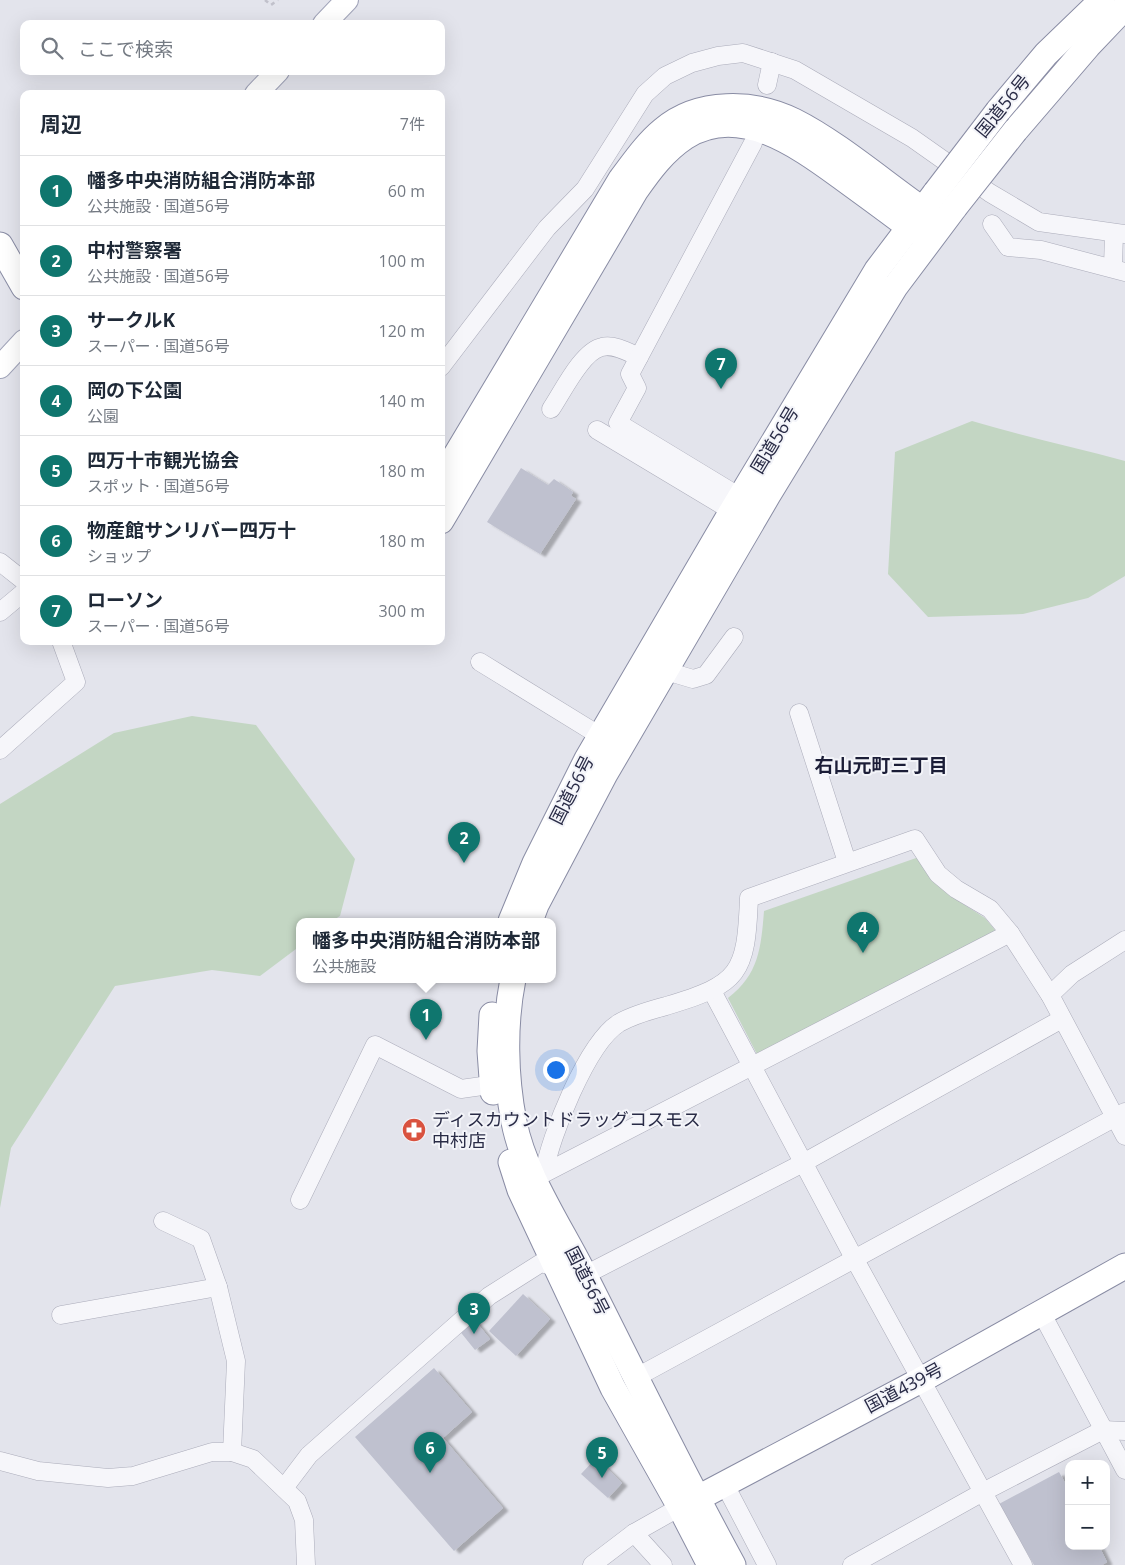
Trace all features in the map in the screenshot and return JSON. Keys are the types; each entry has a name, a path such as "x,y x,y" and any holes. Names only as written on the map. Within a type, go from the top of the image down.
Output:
{"highway":[{"name":"国道56号","path":"531,918 610,743 666,671 743,508 895,287 935,233 931,209 998,111 1046,54 1102,0"},
{"name":"国道56号","path":"513,918 535,864 610,743 877,270 931,209 1015,131 1088,46 1125,7"},
{"path":"445,473 621,180 649,143 664,129 684,116 710,108 731,107 749,108 792,120 931,209 935,233"},
{"path":"445,514 636,190 659,158 686,136 708,128 725,126 759,129 783,138 931,209"},
{"path":"0,229 20,257"},
{"path":"0,245 20,281"},
{"name":"国道56号","path":"496,983 490,1051 514,1123 634,1378 689,1502 710,1565"},
{"name":"国道56号","path":"513,983 507,1050 500,1084 499,1127 520,1190 613,1388 733,1565"},
{"name":"国道439号","path":"689,1502 921,1380 1125,1266"}],"main road":[{"path":"328,20 347,0"},
{"path":"260,90 274,75"},
{"path":"0,367 20,345"}],"street":[{"path":"445,362 547,228 586,189 645,94 665,76 692,63 718,56 742,53 795,70 912,138 990,193 1039,222 1120,234 1119,269 1041,250 1008,247 992,224"},
{"path":"767,85 772,62"},
{"path":"743,508 618,423 637,388 630,374 753,143"},
{"path":"551,409 588,354 601,347 611,347 639,357"},
{"path":"597,430 743,508"},
{"path":"0,562 20,578"},
{"path":"0,612 20,595"},
{"path":"666,671 693,679 706,675 734,637"},
{"path":"0,750 76,682 62,645"},
{"path":"480,662 610,743"},
{"path":"799,713 847,862"},
{"path":"539,1176 580,1075 598,1043 619,1023 712,991 733,976 744,954 748,898 915,839 938,874 956,889 990,909 1010,934 1050,995 1062,1019 1120,1115 1125,1136"},
{"path":"539,1176 1010,934"},
{"path":"1050,995 1072,974 1125,940"},
{"path":"712,991 854,1258 1023,1565"},
{"path":"284,1488 310,1454 489,1296 541,1263 585,1275 804,1163 1062,1019"},
{"path":"300,1200 375,1045 461,1088 500,1084"},
{"path":"634,1378 1120,1115"},
{"path":"163,1221 201,1239 218,1287 236,1361 232,1452"},
{"path":"61,1315 218,1287"},
{"path":"1041,1312 1125,1470"},
{"path":"852,1565 983,1492 1103,1430 1125,1432"},
{"path":"0,1461 38,1471 108,1478 134,1476 212,1452 232,1452 253,1459 297,1501 304,1520 306,1565"},
{"path":"724,1483 767,1565"},
{"path":"592,1565 634,1533 689,1502"},
{"path":"634,1533 663,1565"}],"path":[{"path":"265,0 271,5 278,0"}],"green space":[{"path":"972,421 1125,461 1125,576 1088,598 1023,614 928,617 888,574 895,452"},
{"path":"192,716 256,725 355,859 340,916 337,918 296,918 296,949 260,976 212,970 115,986 11,1148 0,1208 0,804 114,733"},
{"path":"919,857 951,896 985,918 1001,937 761,1062 728,998 738,989 752,970 759,948 764,911"}],"building":[{"path":"521,468 548,485 554,479 573,492 571,496 576,499 540,554 487,522"},
{"path":"523,1294 550,1319 516,1356 489,1331"},
{"path":"472,1317 490,1339 475,1350 458,1329"},
{"path":"434,1368 472,1412 443,1438 503,1508 454,1551 355,1437"},
{"path":"596,1458 622,1483 608,1498 581,1474"},
{"path":"1059,1472 1065,1483 1065,1550 1101,1550 1107,1562 1102,1565 1034,1565 999,1504"}],"place":[{"name":"ローソン","path":"721,389"},
{"name":"中村警察署","path":"464,863"},
{"name":"岡の下公園","path":"863,953"},
{"name":"幡多中央消防組合消防本部","path":"426,1040"},
{"name":"ディスカウントドラッグコスモス 中村店","path":"414,1130"},
{"name":"サークルK","path":"474,1334"},
{"name":"物産館サンリバー四万十","path":"430,1473"},
{"name":"四万十市観光協会","path":"602,1478"}],"district":[{"name":"右山元町三丁目","path":"881,765"}]}
